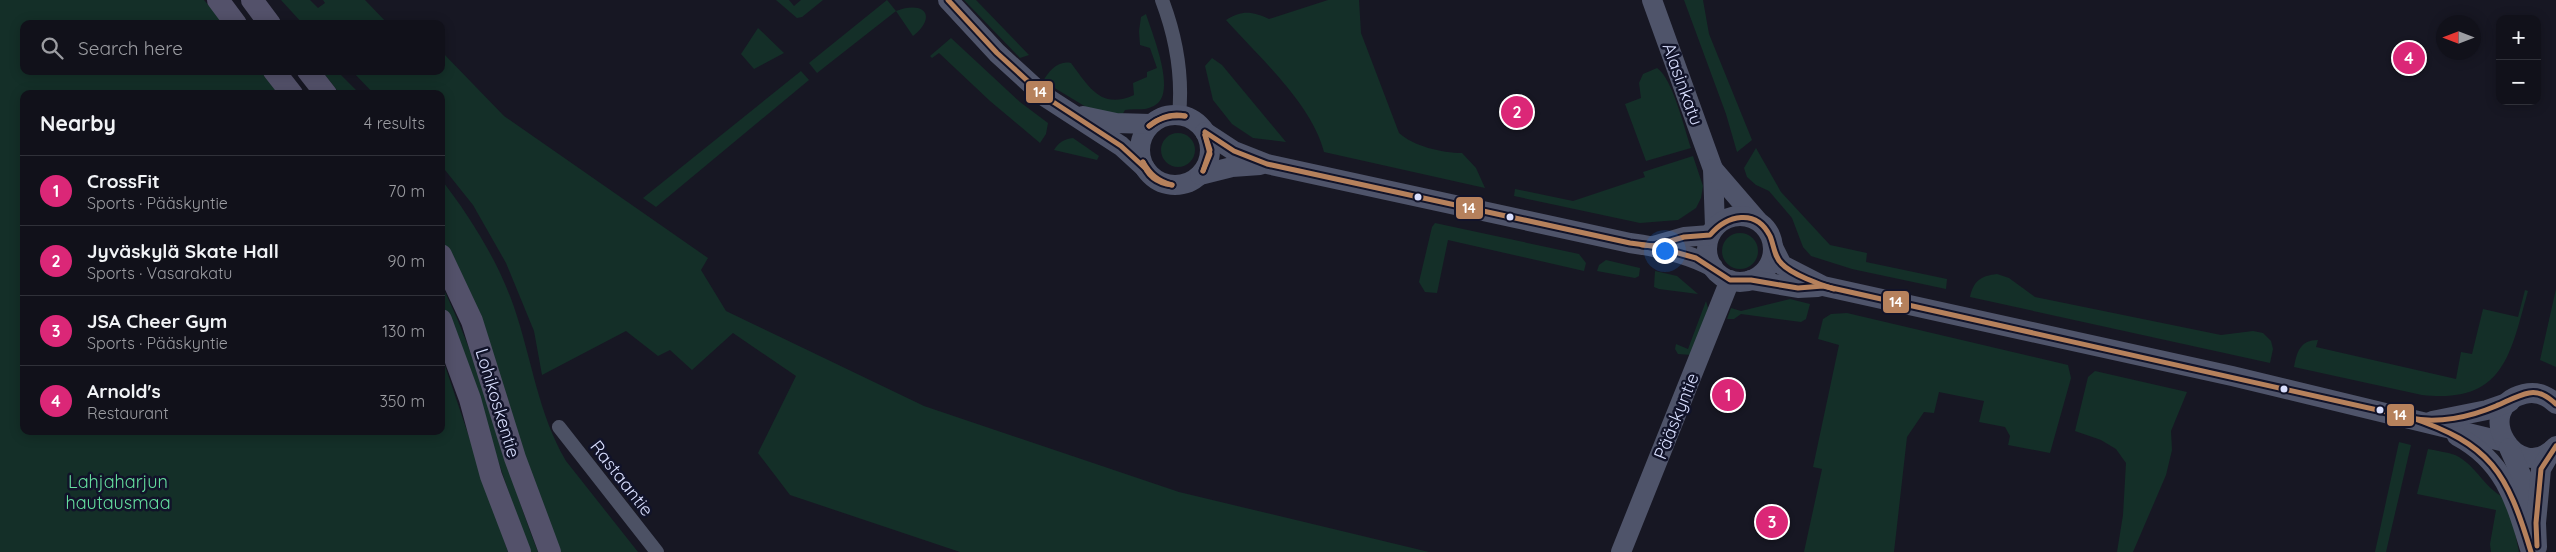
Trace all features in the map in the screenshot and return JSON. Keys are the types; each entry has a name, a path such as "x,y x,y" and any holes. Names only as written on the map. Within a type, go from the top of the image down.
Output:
{"main road":[{"path":"218,0 233,20"},
{"path":"252,0 267,20"},
{"path":"277,75 289,90"},
{"path":"311,75 323,90"},
{"name":"Lohikoskentie","path":"445,264 482,347 515,458 550,552"},
{"name":"Lohikoskentie","path":"445,331 467,390 491,476 520,552"}],"street":[{"path":"948,0 1022,77 1044,96 1121,146 1157,181 1174,185 1193,181 1200,175 1210,160 1210,150 1205,132"},
{"path":"1162,0 1171,24 1180,73 1179,115"},
{"name":"Alasinkatu","path":"1652,0 1714,169 1756,220"},
{"path":"1072,114 1116,123 1150,124"},
{"path":"1145,168 1140,150 1141,138 1150,124 1167,115 1179,115 1194,120 1205,132 1234,151 1267,164 1653,246 1696,258 1713,267 1730,280 1751,280 1798,288 1823,286"},
{"path":"1200,175 1232,167 1267,164"},
{"name":"Alasinkatu","path":"1713,231 1714,169"},
{"path":"1713,267 1707,251 1713,231 1721,222 1735,216 1756,220 1768,232 1782,265 1823,286 2428,422 2507,445 2523,456 2538,456 2554,448"},
{"path":"1653,246 1713,231"},
{"path":"1751,280 1765,270 1773,247"},
{"name":"Pääskyntie","path":"1621,552 1730,280"},
{"path":"2428,422 2487,410 2530,393 2544,395 2556,404"},
{"path":"2510,402 2505,407 2500,421 2507,445 2523,479 2536,523"},
{"path":"2428,422 2471,444 2489,458 2507,483 2532,552"},
{"name":"Rastaantie","path":"559,427 657,552"},
{"path":"2537,552 2536,523 2541,468 2554,448"}],"green space":[{"name":"Lahjaharjun hautausmaa","path":"0,0 204,0 221,20 20,20 20,75 265,75 277,90 20,90 20,435 445,435 445,366 508,552 0,552"},
{"path":"281,0 310,0 318,8 325,3 323,0 365,0 384,20 299,20"},
{"path":"776,0 789,0 794,6 801,0 823,0 802,17 797,18"},
{"path":"887,0 896,11 817,73 809,63"},
{"path":"964,0 976,0 1029,55 1020,58"},
{"path":"1328,0 1359,0 1361,33 1399,133 1412,142 1428,148 1462,153 1476,168 1485,188 1324,152 1318,134 1296,99 1268,65 1226,20 1242,13 1257,14 1269,19"},
{"path":"1684,0 1703,0 1709,34 1752,140 1737,152 1726,114"},
{"path":"914,7 920,9 926,16 925,22 921,29 913,36 896,11"},
{"path":"1146,14 1161,60 1163,73 1163,96 1154,106 1146,109 1125,110 1121,117 1091,110 1043,81 1051,70 1058,65 1071,63 1090,88 1104,98 1113,100 1123,99 1134,95 1133,83 1147,77 1147,72 1157,68 1150,48 1140,45 1141,17"},
{"path":"758,28 784,53 754,69 741,54"},
{"path":"951,38 1020,102 1048,123 1046,134 1040,143 990,101 939,53 932,58 930,56"},
{"path":"445,55 504,116 708,258 701,270 726,311 924,406 1179,492 1429,552 960,552 790,495 758,453 796,376 733,333 692,370 670,350 658,356 626,331 542,375 534,331 506,263 473,205 445,170 445,90 370,90 356,75 445,75"},
{"path":"1212,58 1222,65 1286,142 1253,138 1232,124 1213,100 1205,66"},
{"path":"1657,68 1663,74 1673,93 1691,148 1646,161 1625,104 1641,98 1639,83 1643,74"},
{"path":"801,71 809,80 656,207 643,198"},
{"path":"325,75 341,75 356,90 337,90"},
{"path":"1178,133 1190,138 1195,150 1190,162 1178,167 1166,162 1161,150 1166,138"},
{"path":"1073,138 1099,156 1097,160 1054,150 1062,141"},
{"path":"1756,148 1781,192 1830,245 1867,253 1866,262 1947,279 1946,289 1852,269 1811,256 1803,247 1792,218 1769,191 1756,185 1747,177 1744,168"},
{"path":"1693,156 1703,186 1701,198 1696,208 1678,220 1640,223 1514,196 1515,189 1573,201 1645,177 1643,172"},
{"path":"445,184 473,225 492,257 508,290 536,386 556,443 566,461 638,552 559,552 463,279 445,246"},
{"path":"1435,223 1579,254 1586,263 1584,271 1448,240 1437,293 1425,292 1419,282 1432,227"},
{"path":"1740,233 1747,234 1753,238 1757,244 1757,258 1753,264 1747,268 1740,269 1733,268 1727,264 1723,258 1722,251 1723,244 1727,238 1733,234"},
{"path":"1606,260 1640,268 1639,276 1635,278 1597,271 1599,265"},
{"path":"1655,271 1677,276 1698,294 1654,287"},
{"path":"1997,274 2009,278 2035,297 2221,335 2253,331 2263,333 2271,341 2273,349 2270,363 1970,297 1979,280"},
{"path":"2556,289 2556,367 2540,360"},
{"path":"2525,290 2528,291 2508,354 2499,370 2487,383 2471,392 2449,396 2422,395 2294,367 2300,348 2307,342 2318,340 2316,347 2456,379 2461,352 2472,354 2483,309 2518,317"},
{"path":"445,293 469,349 538,552 529,552 453,328 445,310"},
{"path":"1790,299 1810,304 1806,319 1801,322 1741,314 1734,319 1727,319 1731,308 1741,311"},
{"path":"1706,301 1708,308 1692,355 1678,354 1675,349 1676,344 1688,349"},
{"path":"1847,313 2068,365 2071,378 2050,453 2008,445 2010,436 2005,427 1979,422 1984,401 1939,392 1934,413 1924,412 1907,437 1894,552 1804,552 1822,469 1813,467 1839,345 1818,339 1823,319 1831,314"},
{"path":"2095,371 2187,392 2171,431 2172,450 2166,475 2133,552 2117,552 2123,515 2126,463 2116,449 2101,440 2075,431 2088,377"},
{"path":"2399,442 2411,445 2386,552 2375,552"},
{"path":"2428,449 2452,454 2463,459 2487,485 2500,496 2508,499 2519,552 2491,552 2490,544 2496,510 2417,494"}],"transit line":[{"name":"14","path":"948,0 997,53 1044,96 1121,146 1145,168"},
{"name":"14","path":"1149,126 1166,116 1185,116"},
{"name":"14","path":"1149,126 1166,117 1185,116"},
{"name":"14","path":"1205,132 1234,151 1267,164 1630,243 1653,246 1696,258 1730,280 1751,280 1798,288 1823,286 2409,417 2437,427 2459,438 2477,450 2492,465 2513,501 2531,552"},
{"name":"14","path":"1203,171 1210,150 1205,135"},
{"name":"14","path":"1203,171 1210,154 1205,135"},
{"name":"14","path":"1143,162 1155,176 1172,185"},
{"name":"14","path":"1143,162 1153,178 1162,183 1172,185"},
{"name":"14","path":"1642,245 1653,246 1684,237 1710,235 1717,228 1733,219 1749,218 1757,221 1764,227 1770,236 1777,258 1786,268 1806,279 1834,289"},
{"name":"14","path":"2410,418 2443,420 2465,416 2529,393 2544,395 2556,404"},
{"name":"14","path":"2537,546 2536,523 2541,469 2556,446"}],"place":[{"name":"Arnold's","path":"2409,58"},
{"name":"Jyväskylä Skate Hall","path":"1517,112"},
{"name":"CrossFit","path":"1728,395"},
{"name":"JSA Cheer Gym","path":"1772,522"}]}
